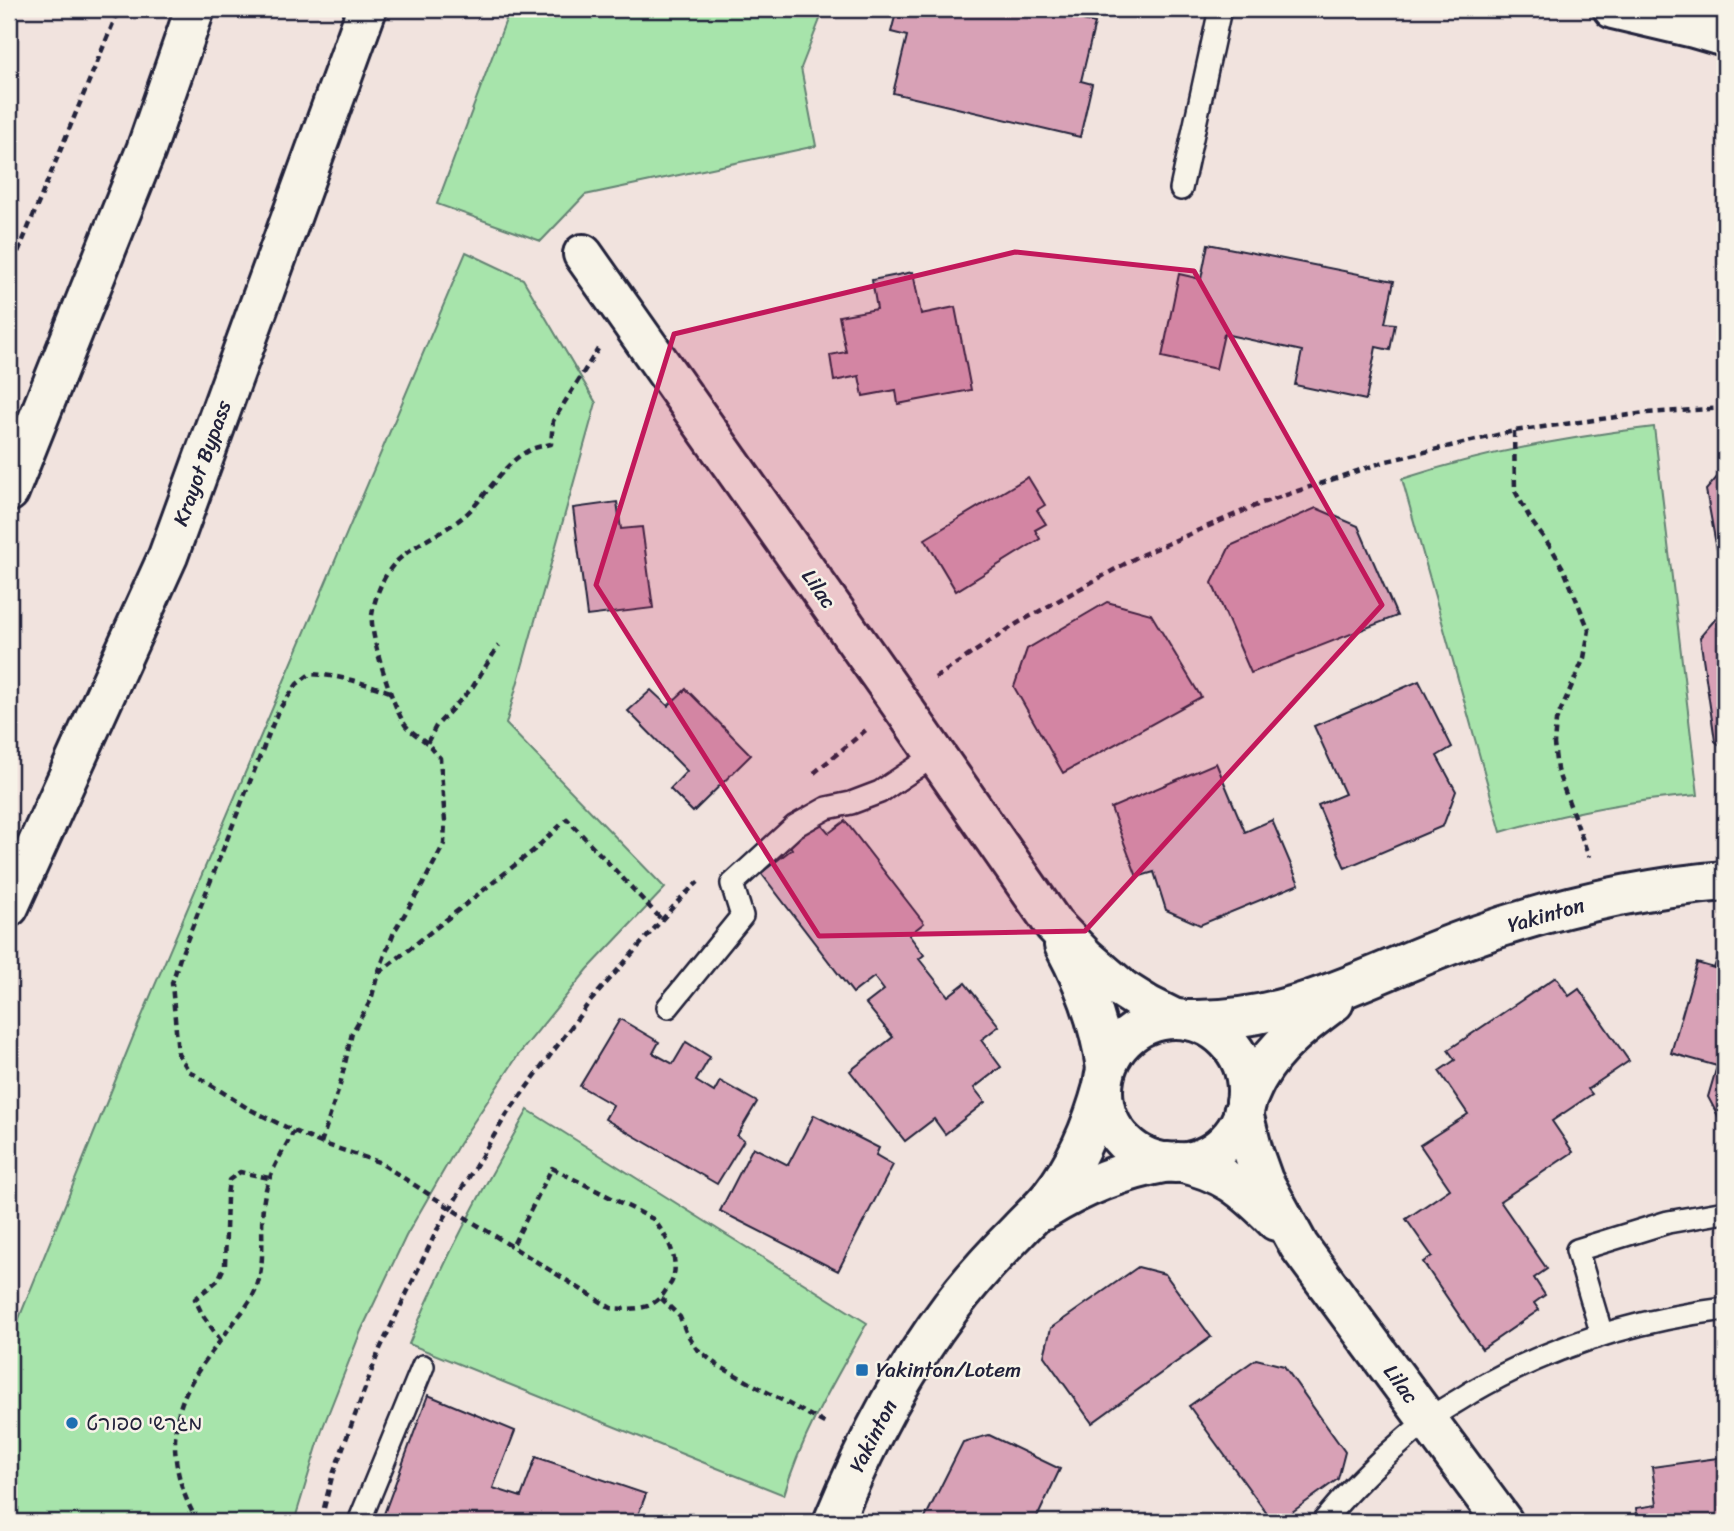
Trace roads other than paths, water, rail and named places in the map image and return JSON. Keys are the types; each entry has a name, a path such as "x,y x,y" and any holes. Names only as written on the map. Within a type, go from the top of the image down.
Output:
{"main road":[{"path":"9,492 146,150 195,9"},
{"name":"Krayot Bypass","path":"9,907 168,556 368,9"},
{"path":"1613,9 1706,24"},
{"name":"Lilac","path":"583,254 1054,925 1087,996 1102,1041 1105,1077"},
{"name":"Yakinton","path":"1181,1019 1233,1019 1271,1012 1375,977 1510,924 1604,899 1725,881"},
{"name":"Lilac","path":"1054,925 1122,989 1149,1006 1181,1019"},
{"name":"Yakinton","path":"1245,1108 1256,1078 1288,1039 1341,997 1375,977"},
{"path":"1181,1019 1208,1027 1226,1040 1239,1058 1247,1091 1245,1108 1233,1133 1218,1148 1198,1159 1173,1162 1142,1155 1124,1141 1111,1124 1107,1113 1104,1102 1105,1077 1117,1049 1132,1033 1163,1020 1181,1019"},
{"name":"Yakinton","path":"833,1522 891,1398 912,1364 951,1307 985,1264 1049,1198 1076,1158 1095,1117 1105,1077"},
{"name":"Lilac","path":"1245,1108 1251,1144 1263,1180 1298,1246"},
{"name":"Lilac","path":"1173,1162 1208,1169 1233,1184 1256,1202 1298,1246 1427,1420 1489,1517"},
{"name":"Yakinton","path":"1026,1222 1057,1202 1106,1179 1173,1162"}],"lane":[{"path":"1181,189 1220,9"},
{"path":"668,1007 742,915 732,884 795,826 827,808 851,803 880,792 935,755"},
{"path":"1602,1335 1577,1250 1668,1222 1725,1212"},
{"path":"1323,1522 1365,1476 1427,1420 1493,1380 1541,1356 1602,1335 1644,1323 1725,1309"},
{"path":"359,1522 423,1366"}],"place":[{"name":"Yakinton/Lotem","path":"862,1370"},
{"name":"מגרשי ספורט","path":"72,1423"}]}
